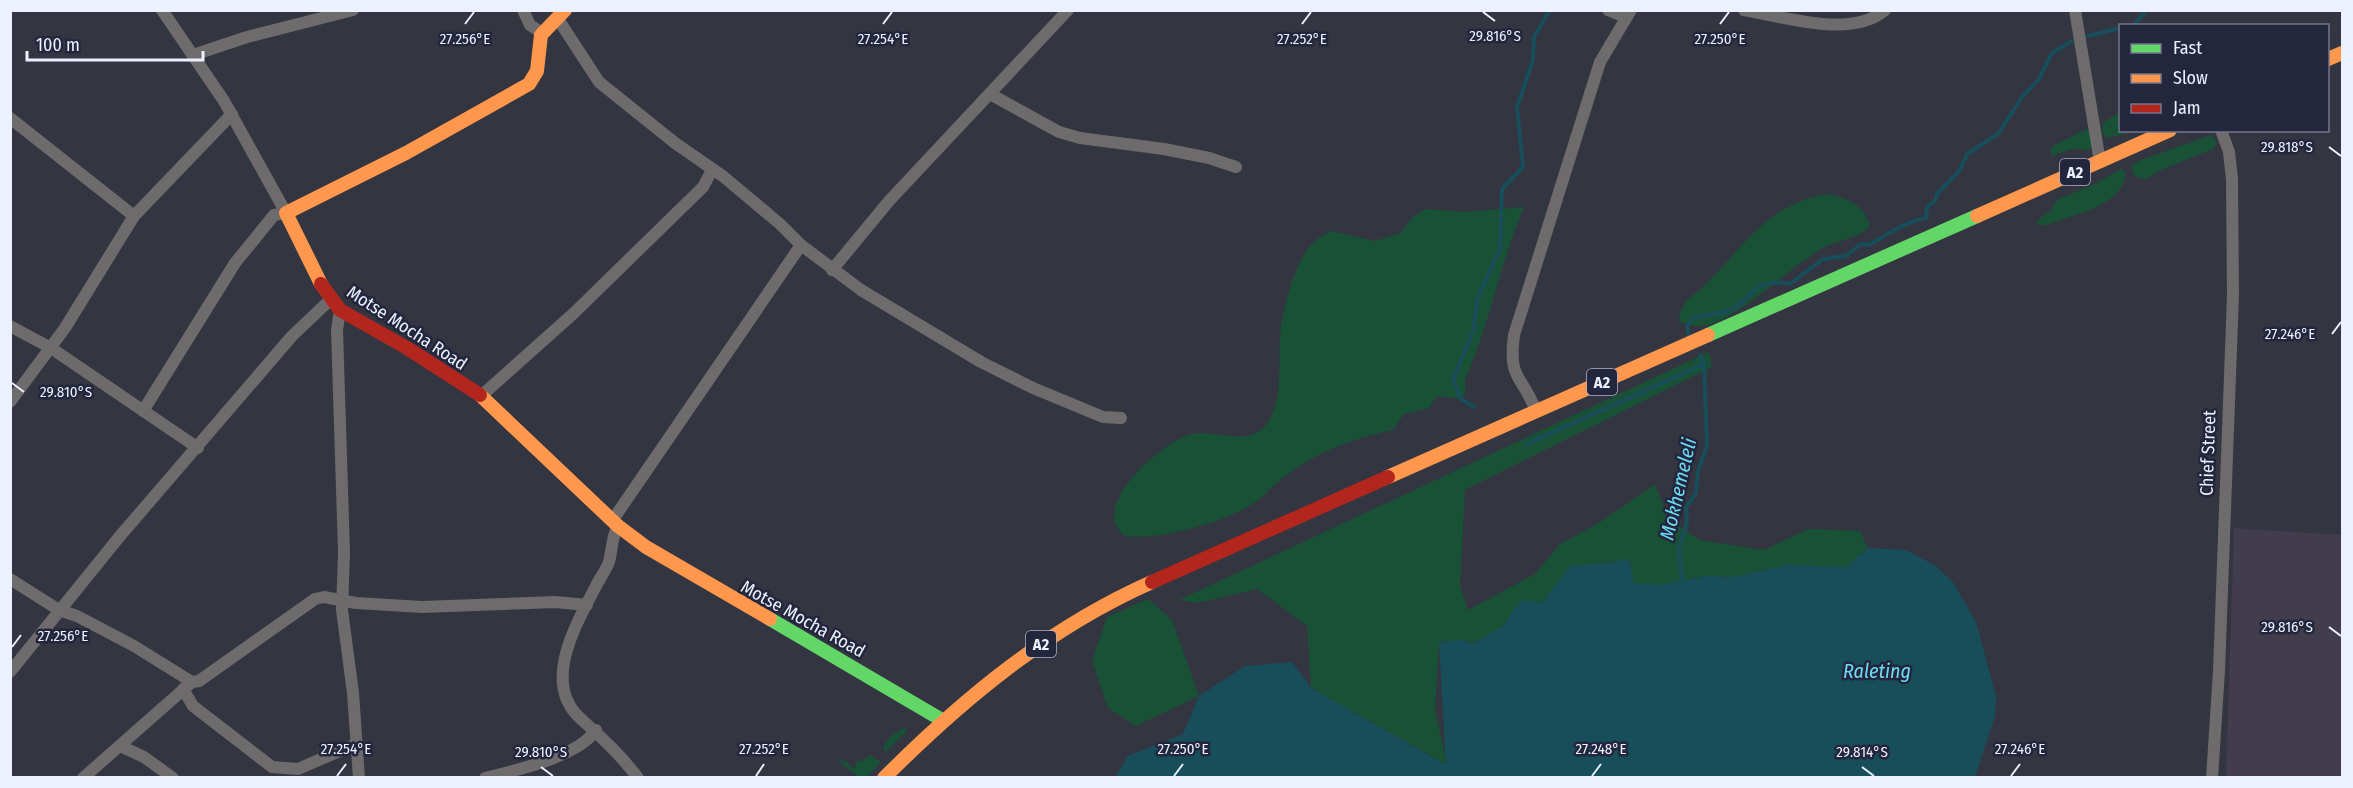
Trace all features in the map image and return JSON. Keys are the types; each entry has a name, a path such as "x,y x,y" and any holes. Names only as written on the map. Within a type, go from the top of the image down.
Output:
{"main road":[{"path":"286,213 406,153 529,84 540,66 539,45 542,33 562,15"},
{"path":"2329,59 2343,52"},
{"name":"A2","path":"885,777 942,720 1008,666 1104,603 2166,132"},
{"name":"Motse Mocha Road","path":"286,213 335,305 481,396 615,524 694,577 942,720"}],"street":[{"path":"142,411 192,329 255,235 274,215 286,213 232,114 162,10"},
{"path":"193,55 248,37 353,10"},
{"path":"523,10 530,24 542,33"},
{"path":"832,270 889,201 1068,10"},
{"path":"1536,411 1531,398 1516,377 1511,359 1514,335 1600,62 1628,14 1608,10"},
{"path":"1744,10 1837,25 1873,21 1885,10"},
{"path":"2075,10 2100,162"},
{"path":"562,15 599,82 767,213 832,270 895,312 981,362 1032,388 1103,417 1121,418"},
{"path":"990,94 1059,132 1080,138 1164,149 1209,158 1236,167"},
{"path":"10,402 51,348 134,216 232,114"},
{"path":"10,118 134,216"},
{"name":"Chief Street","path":"2212,777 2219,671 2233,295 2232,179 2229,152 2222,132"},
{"path":"481,396 574,313 703,186 712,170"},
{"path":"638,777 618,751 596,730 579,718 569,704 563,671 565,653 607,565 615,524 801,245"},
{"path":"10,672 59,610 292,336 335,305"},
{"path":"335,305 343,628 353,693 359,777"},
{"path":"10,326 51,348 198,448"},
{"path":"10,579 59,610 77,616 134,646 187,686 193,706 272,767 298,769 356,744"},
{"path":"83,777 187,686 198,681 315,599 324,597 344,601 422,607 555,602 586,605"},
{"path":"485,777 509,775 573,750 591,737 596,730"},
{"path":"120,746 144,757 173,777"}],"shaded area":[{"path":"2234,528 2342,535 2342,777 2226,777"}],"green space":[{"path":"2119,113 2119,132 2133,132 2107,138 2102,131 2103,123"},
{"path":"2087,129 2092,133 2093,145 2089,150 2071,149 2052,156 2050,151 2053,146"},
{"path":"2211,135 2217,142 2213,149 2161,170 2147,179 2135,177 2131,167 2138,161"},
{"path":"2121,169 2126,173 2123,185 2106,202 2045,226 2036,223 2051,211 2056,200 2095,184"},
{"path":"1826,194 1854,203 1864,212 1870,226 1860,234 1831,244 1812,255 1729,316 1701,326 1679,322 1682,308 1688,299 1707,283 1759,228 1788,207"},
{"path":"1524,207 1465,380 1466,391 1461,399 1437,396 1429,408 1404,414 1393,430 1348,442 1319,455 1280,480 1260,499 1214,522 1157,535 1124,536 1116,525 1114,512 1119,498 1128,484 1153,457 1181,438 1193,434 1249,436 1264,427 1270,418 1275,407 1279,385 1281,328 1286,301 1301,260 1317,240 1331,231 1375,241 1400,233 1413,217 1425,209 1466,212"},
{"path":"1709,352 1712,367 1465,490 1460,585 1468,610 1535,574 1560,544 1602,521 1655,484 1669,520 1700,540 1764,550 1808,529 1861,531 1867,548 1847,567 1786,565 1735,577 1707,576 1660,585 1634,584 1629,559 1570,566 1542,604 1521,600 1502,627 1474,643 1459,640 1439,642 1435,709 1447,765 1311,688 1307,626 1257,589 1198,603 1179,600"},
{"path":"1148,599 1172,620 1199,696 1136,726 1108,708 1092,661 1107,617"},
{"path":"905,727 907,732 885,752 883,747 891,736"},
{"path":"870,755 881,762 867,777 859,777 837,760 845,761 854,769 857,761"}],"water":[{"name":"Raleting","path":"1867,548 1906,550 1936,566 1953,582 1976,622 1996,696 1995,716 1975,777 1115,777 1128,756 1183,734 1199,696 1245,666 1292,662 1311,688 1446,765 1439,642 1459,640 1474,643 1502,627 1521,600 1542,603 1570,566 1629,559 1634,583 1660,585 1707,576 1735,577 1786,565 1847,567"}],"waterway":[{"name":"Mokhemeleli","path":"1474,407 1461,399 1453,379 1473,331 1478,297 1500,248 1502,189 1523,167 1517,107 1533,60 1534,37 1550,10"},
{"path":"2135,24 2147,10"},
{"path":"2088,36 2119,28"},
{"path":"1689,335 1687,327 1692,319 1728,311 1759,287 1777,283 1790,284 1823,259 1846,256 1861,244 1869,245 1903,225 1926,218 1927,207 1935,201 1937,194 1960,170 1967,154 1998,134 2023,96 2039,79 2052,53 2072,41"},
{"path":"1700,355 1704,364"},
{"name":"Mokhemeleli","path":"1527,444 1704,364 1707,446 1698,471 1696,493 1686,507 1687,522 1679,549 1682,584"}],"traffic: fast":[{"path":"1708,335 1977,216"},
{"path":"770,619 942,720"}],"traffic: slow":[{"path":"321,284 286,213 406,153 529,84 537,71 541,35 565,10"},
{"path":"2329,59 2342,53"},
{"path":"1977,216 2166,132"},
{"path":"1388,477 1708,335"},
{"path":"480,395 618,526 646,547 770,619"},
{"path":"884,778 976,693 1042,643 1114,600 1152,582"}],"traffic: jam":[{"path":"321,284 340,310 407,348 480,395"},
{"path":"1152,582 1388,477"}]}
